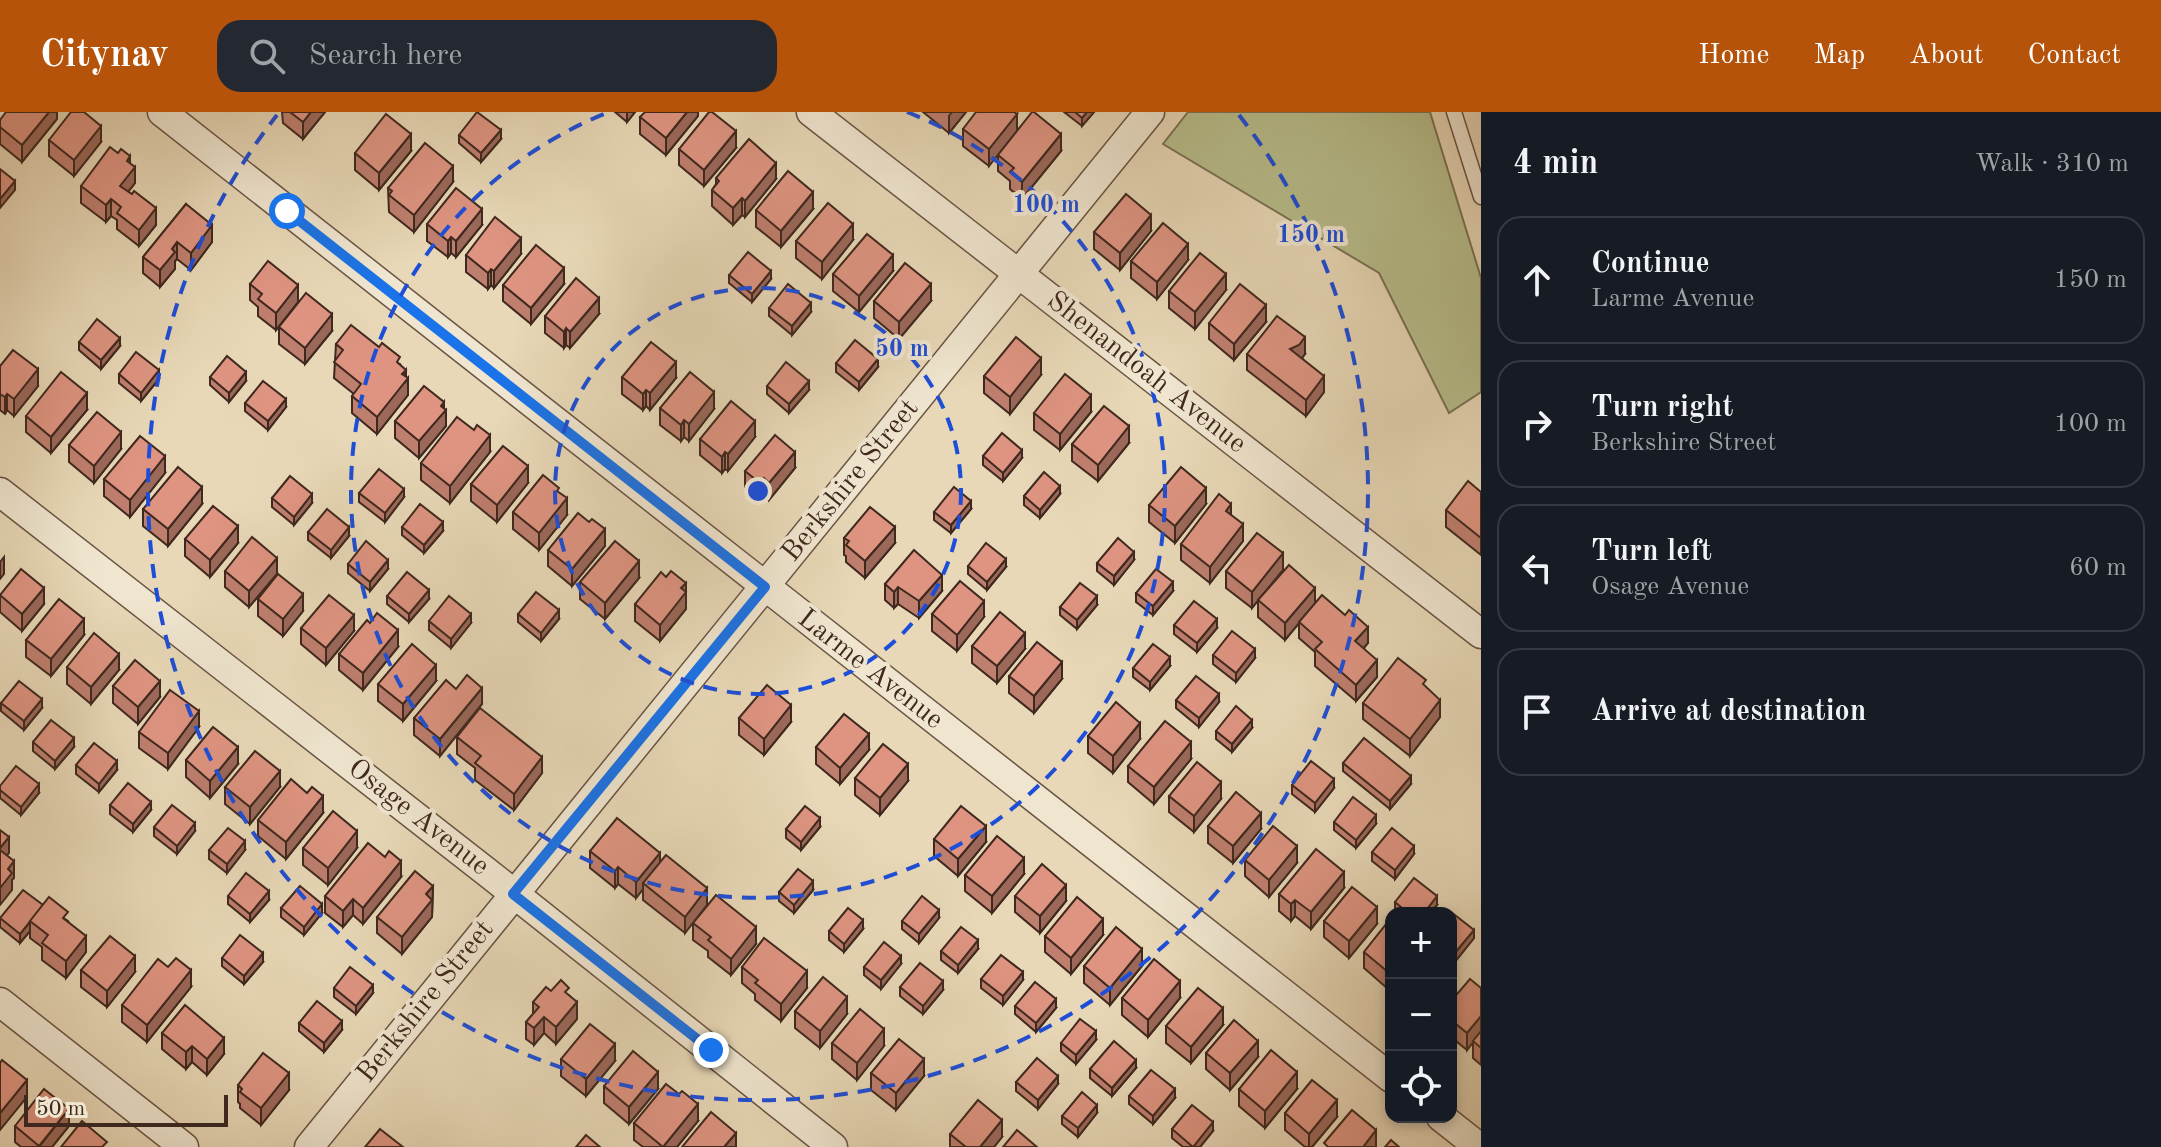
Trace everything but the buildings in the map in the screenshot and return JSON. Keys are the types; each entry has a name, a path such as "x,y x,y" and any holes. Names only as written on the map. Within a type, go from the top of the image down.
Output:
{"street":[{"name":"Larme Avenue","path":"162,112 1385,1073"},
{"name":"Shenandoah Avenue","path":"811,112 1481,634"},
{"name":"Berkshire Street","path":"309,1147 1150,112"},
{"name":"Osage Avenue","path":"0,492 833,1147"},
{"path":"0,1002 184,1147"},
{"path":"1449,1123 1479,1147"}],"lane":[{"path":"1454,112 1481,197"}],"green space":[{"path":"1188,112 1430,112 1481,278 1481,392 1449,413 1379,273 1163,144"}],"route":[{"path":"287,211 765,587 513,894 711,1050"}]}
